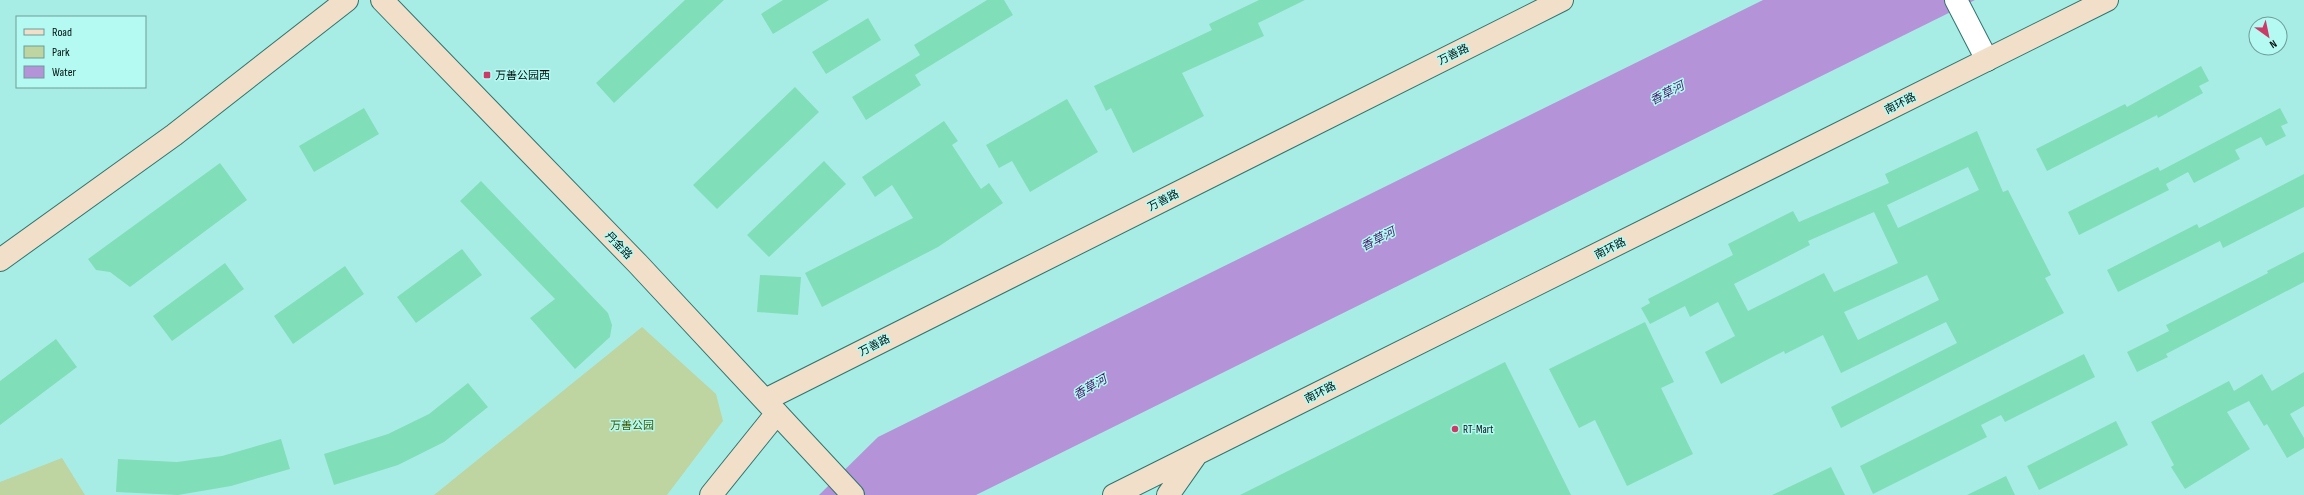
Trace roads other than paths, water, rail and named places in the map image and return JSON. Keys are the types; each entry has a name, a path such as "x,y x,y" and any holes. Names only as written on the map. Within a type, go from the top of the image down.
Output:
{"main road":[{"path":"0,260 174,134 347,0"},
{"name":"丹金路","path":"382,0 638,264 853,495"},
{"name":"万善路","path":"711,495 771,407 1562,0"},
{"name":"南环路","path":"1114,495 2107,0"},
{"path":"1168,495 1198,453"}],"street":[{"path":"1956,0 1987,60"}],"water":[{"name":"香草河","path":"1763,0 1975,0 976,495 819,495 878,437"}],"place":[{"name":"万善公园西","path":"487,75"},
{"name":"RT-Mart","path":"1455,429"}],"park label":[{"name":"万善公园","path":"632,425"}]}
